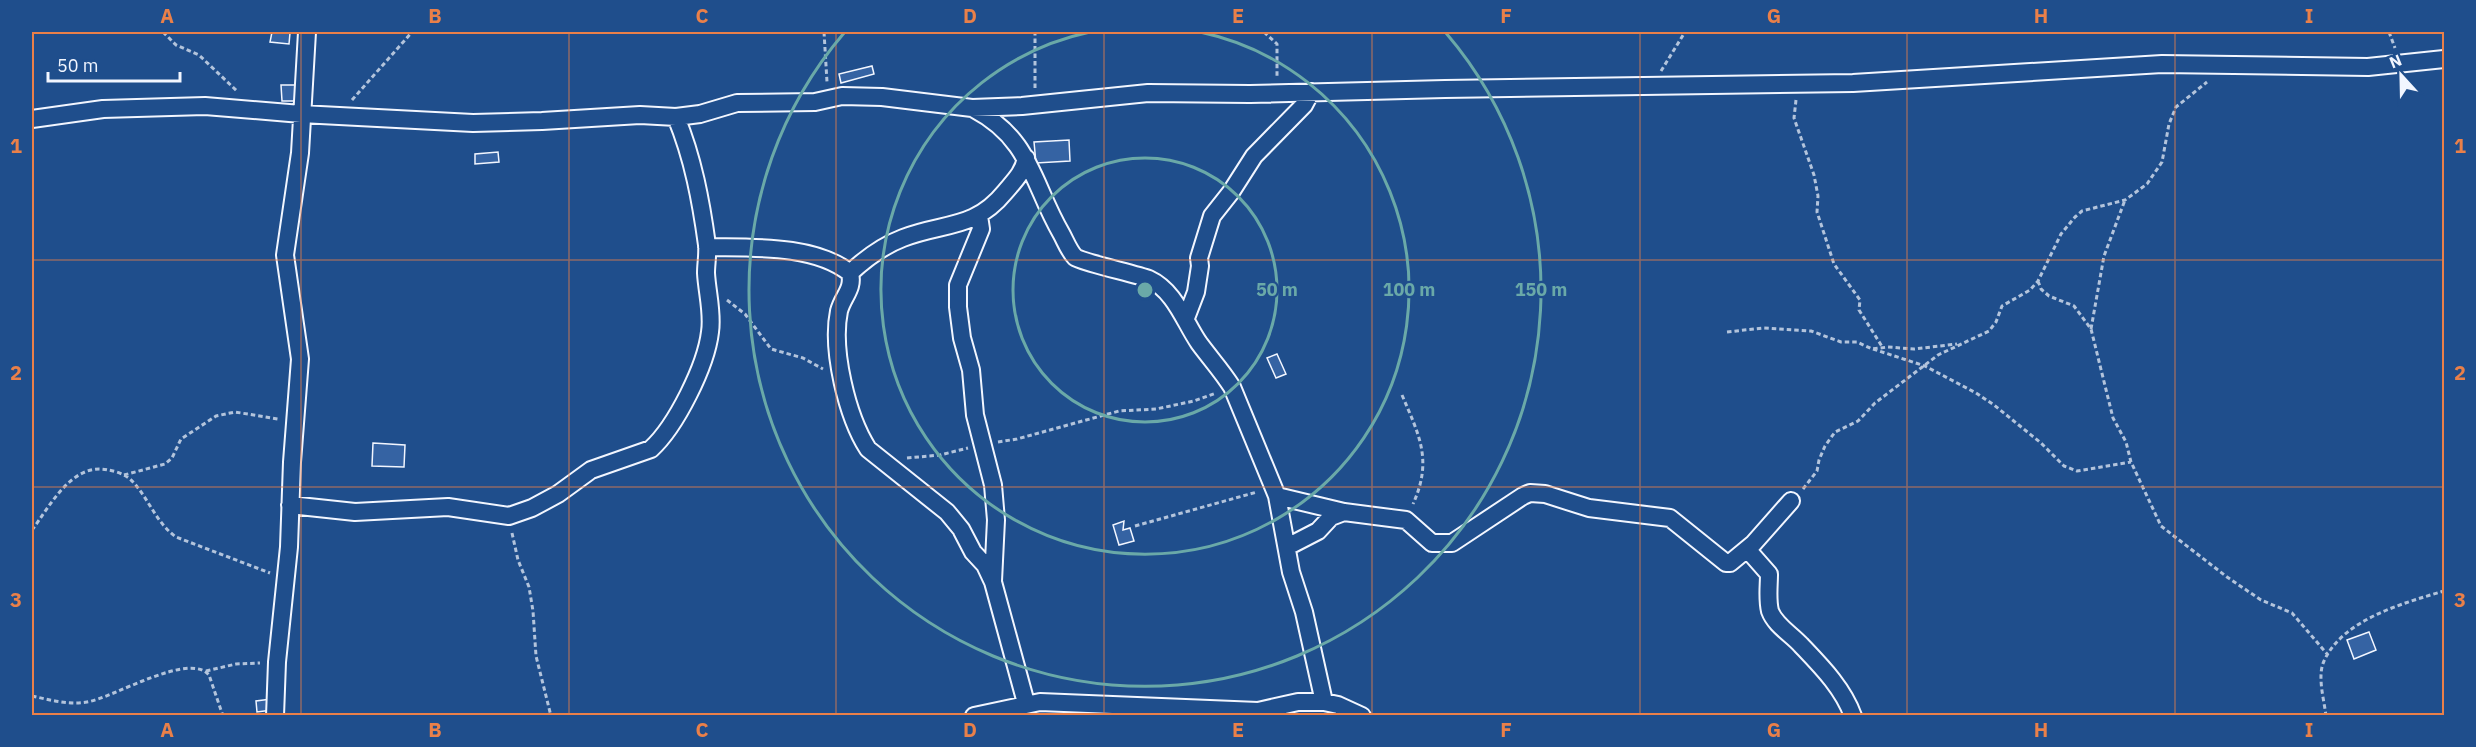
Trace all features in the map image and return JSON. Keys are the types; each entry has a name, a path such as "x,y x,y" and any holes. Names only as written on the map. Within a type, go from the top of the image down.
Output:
{"street":[{"path":"275,716 300,359 285,255 300,153 307,32"},
{"path":"32,119 103,109 205,106 301,114 472,123 542,122 640,115 676,117 746,102 797,103 842,96 882,97 972,108 1035,105 1148,93 1802,84 1978,77 2162,64 2368,67 2445,59"},
{"path":"1186,318 1196,292 1199,258 1212,216 1231,192 1254,156 1304,105 1311,92"},
{"path":"972,108 994,120 1006,130 1026,158 1055,223 1075,256 1085,262 1103,265 1157,283 1186,318 1199,342 1222,370 1232,387 1276,491 1292,572 1304,612 1324,702"},
{"path":"290,505 356,512 448,507 509,516 532,508 558,494 591,470 651,449 657,444 682,405 707,348 710,330 707,247 689,147 676,117"},
{"path":"850,273 879,248 905,237 979,216 996,205 1023,170 1026,158"},
{"path":"979,216 981,229 957,285 962,338 971,370 975,415 993,485 996,520 993,582"},
{"path":"707,247 753,247 792,251 832,260 850,273 851,286 840,311 837,332 844,384 859,435 868,449 947,512 961,529 973,552 985,565 993,582 1026,703"},
{"path":"1276,491 1344,512 1406,519 1432,543 1452,543 1523,496 1530,493 1545,494 1588,508 1670,518 1726,563 1730,563 1747,549 1791,501"},
{"path":"1287,547 1318,531 1331,517 1344,512"},
{"path":"1747,549 1769,574 1770,610 1775,621 1802,645 1842,690 1853,716"},
{"path":"974,716 1026,703 1066,702 1258,711 1298,702 1324,702 1338,705 1362,716"}],"path":[{"path":"163,32 176,45 199,55 254,110"},
{"path":"339,115 412,32"},
{"path":"824,32 828,99"},
{"path":"1035,32 1035,105"},
{"path":"1264,32 1277,44 1278,93"},
{"path":"1655,86 1662,68 1685,32"},
{"path":"1791,501 1818,471 1819,460 1825,446 1835,432 1858,421 1875,403 1938,355 1989,331 1996,322 2002,306 2030,290 2038,281 2050,252 2068,223 2082,211 2125,200 2147,184 2162,162 2169,124 2176,107 2208,81"},
{"path":"1802,84 1794,104 1794,118 1814,175 1818,196 1817,212 1834,264 1860,300 1859,310 1883,348"},
{"path":"2091,329 2104,256 2125,200"},
{"path":"2038,281 2041,289 2049,296 2074,306 2091,329 2113,418 2126,442 2131,462 2161,526 2227,578 2261,600 2292,613 2328,655"},
{"path":"708,293 726,299 745,314 771,349 802,358 844,384"},
{"path":"1727,332 1763,328 1811,331 1841,342 1857,342 1925,366 1994,405 2041,443 2064,466 2077,471 2131,462"},
{"path":"1873,349 1914,349 1959,344"},
{"path":"906,458 940,455 1017,440 1119,411 1156,409 1194,401 1232,387"},
{"path":"1402,394 1423,445 1425,466 1406,519"},
{"path":"124,476 165,464 172,458 181,439 216,416 235,412 295,423"},
{"path":"32,530 57,495 74,478 100,468 130,479 164,528 176,537 285,579"},
{"path":"1135,526 1276,491"},
{"path":"509,516 518,560 529,587 536,656 551,716"},
{"path":"2326,716 2322,675 2324,661 2341,638 2370,616 2445,591"},
{"path":"32,696 70,703 88,702 175,671 196,669 206,671 236,664 277,662"},
{"path":"206,671 213,683 223,716"}],"building":[{"path":"272,32 290,33 289,44 270,42"},
{"path":"872,66 874,74 841,83 839,74"},
{"path":"281,85 295,85 296,101 282,101"},
{"path":"1069,140 1070,161 1036,163 1034,142"},
{"path":"498,152 499,162 475,164 475,154"},
{"path":"1277,354 1286,374 1276,378 1267,358"},
{"path":"373,443 405,445 404,467 372,466"},
{"path":"1124,521 1123,530 1130,528 1134,541 1119,545 1113,525"},
{"path":"2369,632 2376,650 2354,659 2347,640"},
{"path":"271,699 272,710 257,712 256,701"}]}
